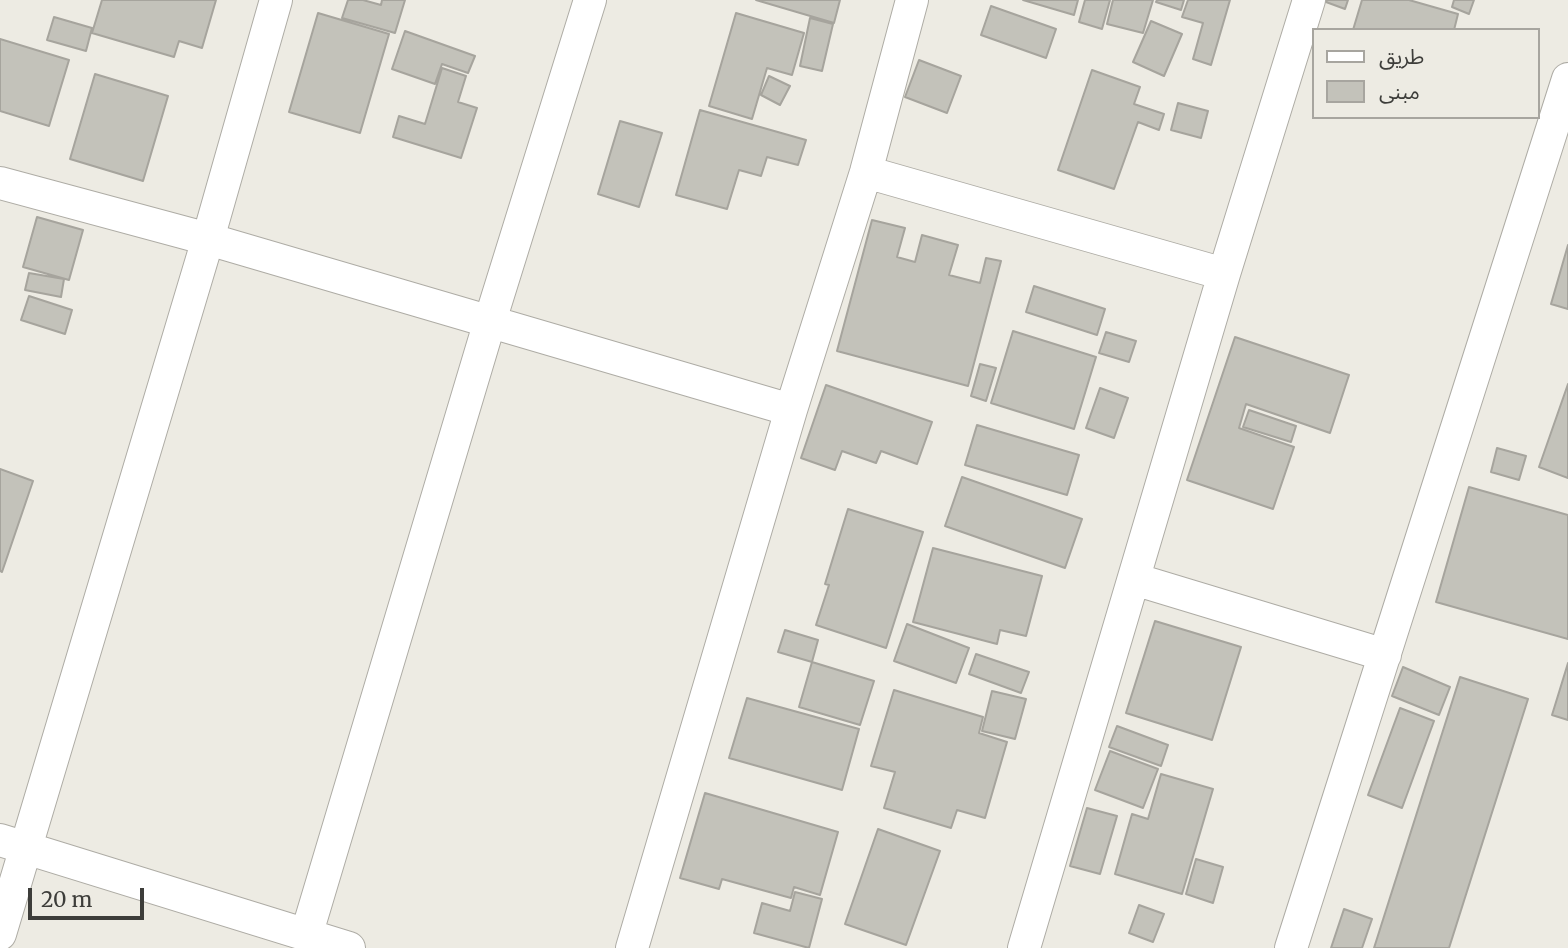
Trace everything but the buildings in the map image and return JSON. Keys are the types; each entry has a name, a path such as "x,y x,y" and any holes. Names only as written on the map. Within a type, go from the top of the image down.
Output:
{"street":[{"path":"0,933 12,844 208,239 276,0"},
{"path":"306,936 490,321 590,0"},
{"path":"632,948 791,410 866,172 912,0"},
{"path":"1024,948 1224,274 1309,0"},
{"path":"1291,948 1568,79"},
{"path":"866,172 1224,274"},
{"path":"0,183 208,239 791,410"},
{"path":"1134,579 1385,655"},
{"path":"12,844 349,948"}]}
